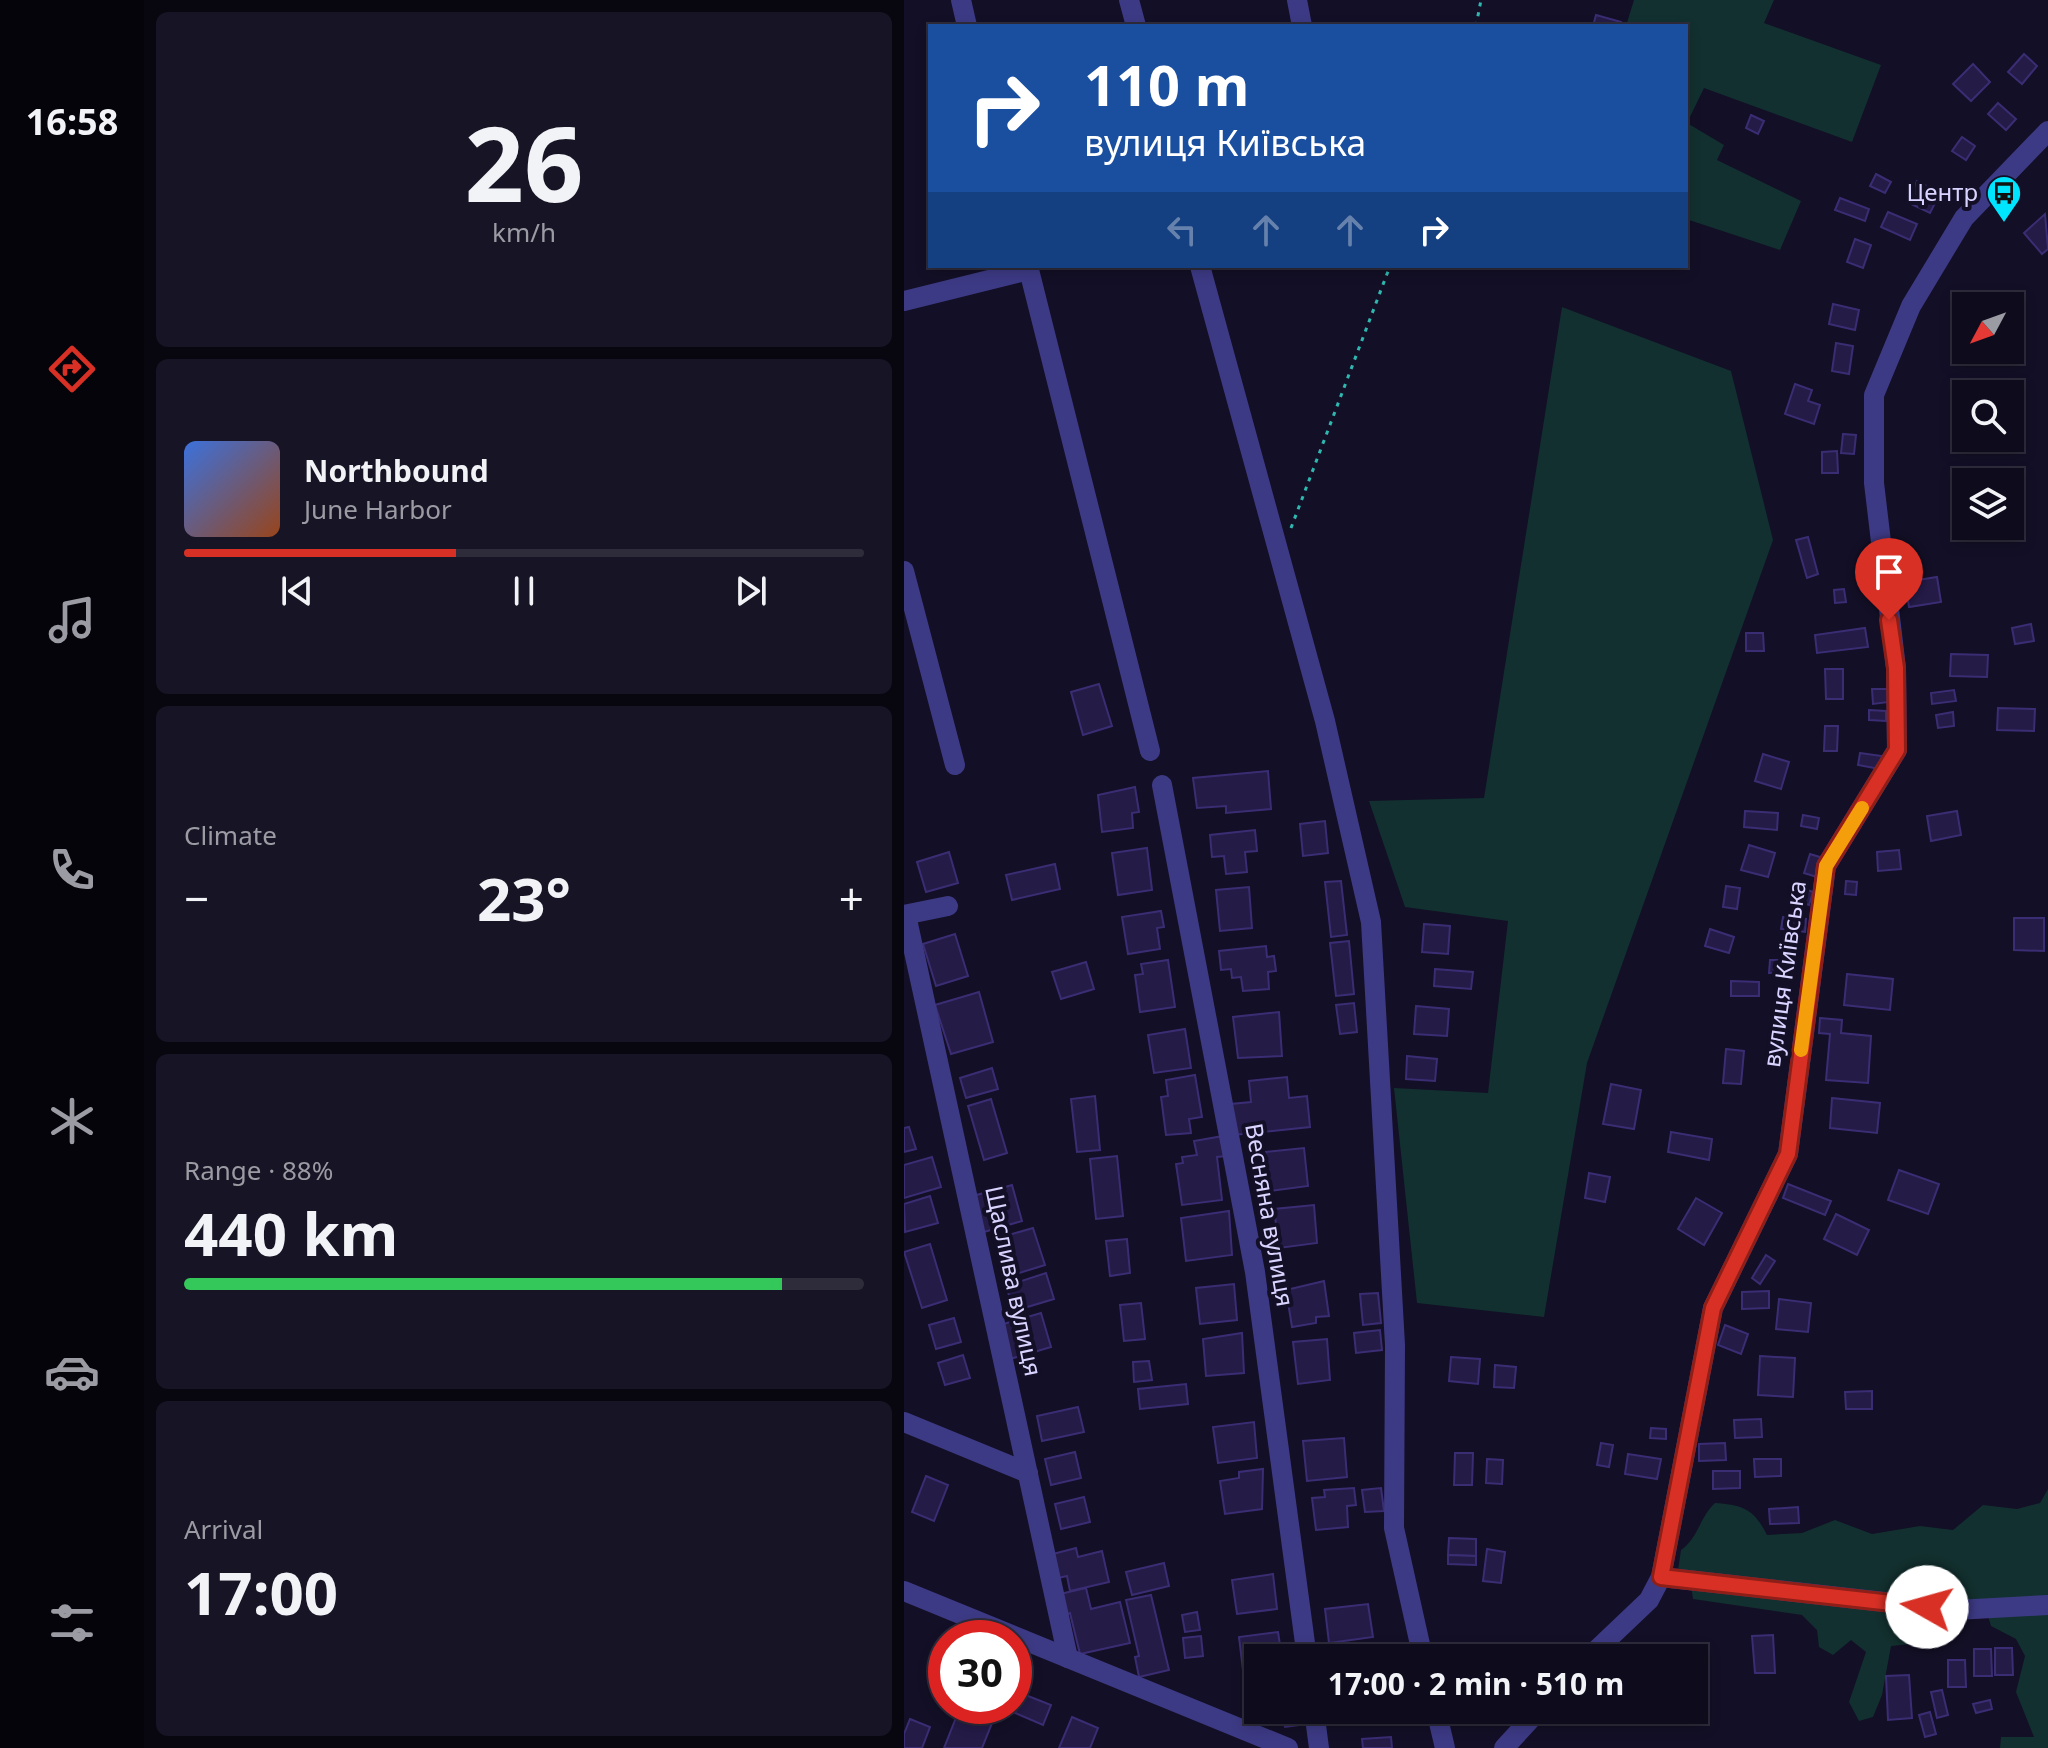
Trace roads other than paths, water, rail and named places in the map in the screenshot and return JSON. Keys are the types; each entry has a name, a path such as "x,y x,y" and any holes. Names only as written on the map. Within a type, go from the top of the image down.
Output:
{"street":[{"path":"961,0 967,24"},
{"path":"1129,0 1135,24"},
{"path":"1297,0 1302,24"},
{"name":"вулиця Київська","path":"1603,1644 1649,1600 1661,1577 1713,1308 1788,1154 1826,866 1897,750 1896,668 1874,483 1874,395 1911,306 1964,218 2048,131"},
{"path":"904,301 1028,268 1150,751"},
{"path":"1201,268 1325,721 1371,922 1395,1345 1394,1528 1420,1644"},
{"path":"904,571 955,765"},
{"name":"Весняна вулиця","path":"1162,785 1255,1272 1305,1644"},
{"path":"905,915 948,906"},
{"name":"Щаслива вулиця","path":"905,915 1068,1658"},
{"path":"904,1422 1028,1473"},
{"path":"1661,1577 1956,1610 2048,1605"},
{"path":"904,1591 1288,1748"},
{"path":"1316,1724 1319,1748"},
{"path":"1439,1724 1445,1748"},
{"path":"1504,1748 1526,1724"}],"place":[{"name":"Центр","path":"2004,224"}]}
